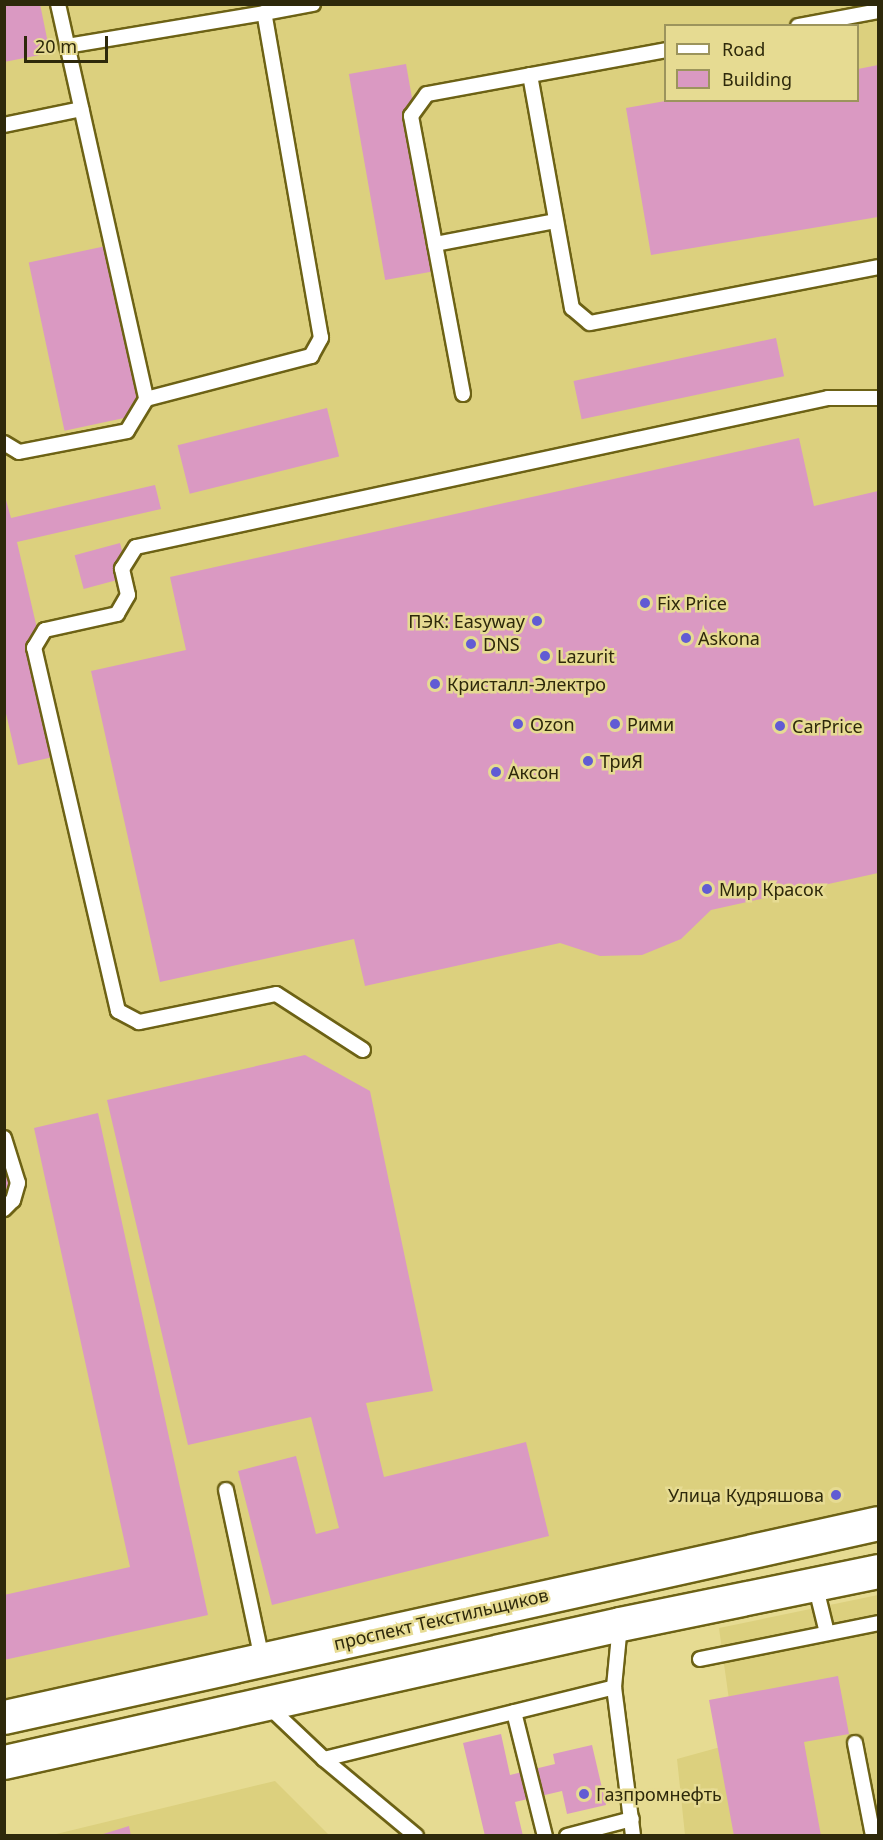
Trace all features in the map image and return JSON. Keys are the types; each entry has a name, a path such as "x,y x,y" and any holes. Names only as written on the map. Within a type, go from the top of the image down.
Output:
{"main road":[{"name":"проспект Текстильщиков","path":"4,1717 879,1523"},
{"path":"4,1762 620,1624 879,1571"}],"lane":[{"path":"58,4 147,399"},
{"path":"67,46 313,4"},
{"path":"808,24 879,10"},
{"path":"4,443 20,452 127,431 147,399 311,356 321,338 264,12"},
{"path":"463,394 411,116 427,94 664,50"},
{"path":"530,75 572,308 590,323 879,267"},
{"path":"4,126 81,109"},
{"path":"435,244 556,221"},
{"path":"363,1050 276,994 139,1022 118,1011 34,648 45,630 117,614 128,595 122,569 136,547 828,398 879,398"},
{"path":"4,1138 18,1183 13,1200 4,1209"},
{"path":"226,1490 262,1660"},
{"path":"815,1584 827,1633"},
{"path":"700,1659 879,1623"},
{"path":"620,1624 614,1687 633,1836"},
{"path":"324,1759 614,1687"},
{"path":"265,1704 324,1759 416,1836"},
{"path":"514,1712 545,1836"},
{"path":"855,1743 873,1836"},
{"path":"567,1836 632,1819"}],"shaded area":[{"path":"5,5 878,5 878,1529 5,1714"},
{"path":"878,1595 878,1835 685,1835 677,1759 735,1743 719,1628"},
{"path":"275,1781 329,1835 48,1836"}],"building":[{"path":"4,4 40,4 50,53 4,62"},
{"path":"406,64 442,270 385,280 349,74"},
{"path":"878,65 878,217 651,255 626,108 664,101 859,102 859,69"},
{"path":"106,246 142,414 64,431 29,262"},
{"path":"776,338 784,376 582,419 574,381"},
{"path":"327,408 339,457 190,494 178,445"},
{"name":"Аксон","path":"799,438 814,506 878,491 878,873 711,910 681,939 642,955 600,956 560,943 365,986 354,939 160,982 91,671 186,650 170,577"},
{"path":"155,485 161,509 17,542 66,754 18,765 4,705 4,493 11,518"},
{"path":"120,543 129,577 84,589 75,555"},
{"path":"305,1055 370,1091 433,1391 366,1403 384,1477 526,1442 549,1536 272,1605 238,1471 296,1456 316,1534 339,1528 311,1417 188,1445 107,1100"},
{"path":"98,1113 208,1615 4,1660 4,1595 130,1567 34,1128"},
{"path":"4,1161 14,1186 4,1189"},
{"path":"838,1676 849,1734 804,1742 821,1836 734,1836 709,1700"},
{"path":"501,1734 510,1775 555,1764 553,1754 592,1745 606,1805 567,1814 562,1791 515,1802 523,1836 485,1836 463,1743"},
{"path":"129,1826 131,1836 100,1836 100,1835"}],"place":[{"name":"Fix Price","path":"645,603"},
{"name":"ПЭК: Easyway","path":"537,621"},
{"name":"Askona","path":"686,638"},
{"name":"DNS","path":"471,644"},
{"name":"Lazurit","path":"545,656"},
{"name":"Кристалл-Электро","path":"435,684"},
{"name":"Ozon","path":"518,724"},
{"name":"Рими","path":"615,724"},
{"name":"CarPrice","path":"780,726"},
{"name":"ТриЯ","path":"588,761"},
{"name":"Аксон","path":"496,772"},
{"name":"Мир Красок","path":"707,889"},
{"name":"Улица Кудряшова","path":"836,1495"},
{"name":"Газпромнефть","path":"584,1794"}]}
